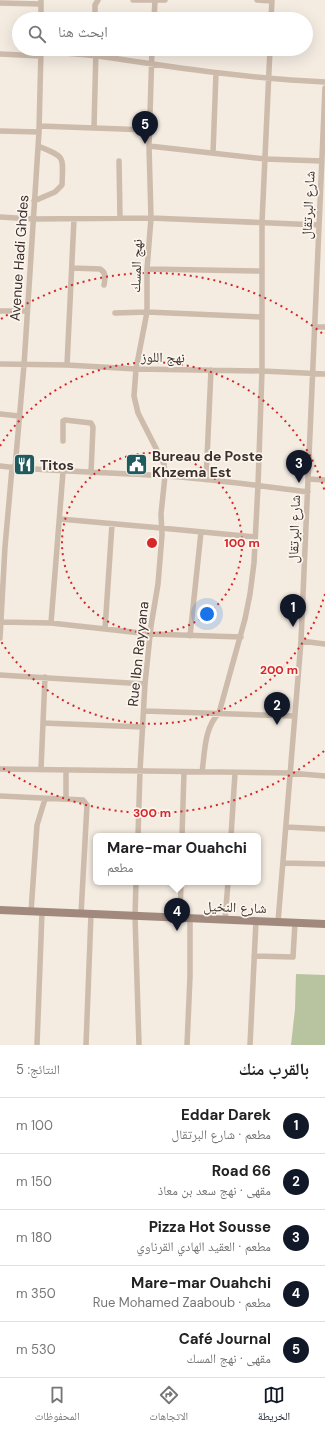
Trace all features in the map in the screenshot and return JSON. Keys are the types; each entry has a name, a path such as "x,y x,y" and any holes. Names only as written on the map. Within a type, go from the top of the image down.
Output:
{"street":[{"path":"95,12 95,5 98,0"},
{"path":"133,0 165,0"},
{"path":"154,12 155,0"},
{"path":"257,0 272,0 271,12"},
{"path":"0,3 41,2"},
{"path":"0,54 12,53"},
{"name":"Avenue Hadi Ghdes","path":"0,638 2,547 14,468 24,365 39,129 41,56"},
{"path":"94,128 96,56 216,73 269,79 325,82"},
{"name":"نهج المسك","path":"152,56 149,130 151,218 147,269 147,312 136,369 134,396 138,413 164,464 165,476"},
{"path":"202,772 209,729 213,719 219,713 241,638 250,594 254,563 262,371 262,222 270,56"},
{"path":"213,153 216,73"},
{"name":"شارع البرتقال","path":"278,922 301,641 323,169 325,88"},
{"path":"0,131 94,128 149,130"},
{"path":"34,201 55,192 62,185 63,161 60,156 38,146"},
{"path":"149,146 265,159 322,161"},
{"path":"119,161 120,217"},
{"path":"0,217 74,219 120,217 320,225"},
{"path":"67,365 74,219"},
{"path":"72,268 100,269 104,271 104,285"},
{"path":"147,269 262,271"},
{"path":"0,310 27,311"},
{"path":"116,313 147,312 261,317"},
{"path":"315,327 325,327"},
{"name":"نهج اللوز","path":"0,364 325,374"},
{"path":"206,480 211,370"},
{"path":"0,414 19,416"},
{"path":"62,441 63,421 91,423 93,426 91,473"},
{"path":"0,466 63,472 165,476 258,485 308,492"},
{"path":"51,623 63,472"},
{"name":"Rue Ibn Rayyana","path":"138,833 145,684 150,634 158,584 161,528 160,514 165,476"},
{"path":"308,479 325,480"},
{"path":"60,519 255,537"},
{"path":"105,629 112,524"},
{"path":"190,636 201,532"},
{"path":"1,622 51,623 150,634 241,638"},
{"path":"301,641 325,644"},
{"path":"0,675 145,684"},
{"path":"41,770 45,677"},
{"path":"144,711 295,716"},
{"path":"43,723 143,728"},
{"path":"0,769 290,773 325,776"},
{"path":"66,770 66,799"},
{"path":"182,833 184,772"},
{"path":"231,833 235,773"},
{"path":"0,796 83,800 87,805 81,914"},
{"path":"31,912 37,825 45,799"},
{"path":"286,827 325,829"},
{"path":"283,863 325,864"},
{"path":"136,885 135,916 138,1045"},
{"path":"180,918 181,885"},
{"path":"225,920 228,885"},
{"name":"شارع النخيل","path":"0,910 325,924"},
{"path":"37,1045 42,912"},
{"path":"86,1045 90,914"},
{"path":"187,1045 190,977 190,918"},
{"path":"250,1045 256,921"},
{"path":"254,956 293,957 295,923"}],"green space":[{"path":"296,974 325,975 325,1045 291,1045 295,1009"}],"place":[{"name":"Café Journal","path":"145,144"},
{"name":"Bureau de Poste Khzema Est","path":"136,464"},
{"name":"Titos","path":"25,465"},
{"name":"Pizza Hot Sousse","path":"299,483"},
{"name":"Eddar Darek","path":"293,627"},
{"name":"Road 66","path":"277,725"},
{"name":"Mare-mar Ouahchi","path":"177,931"}]}
